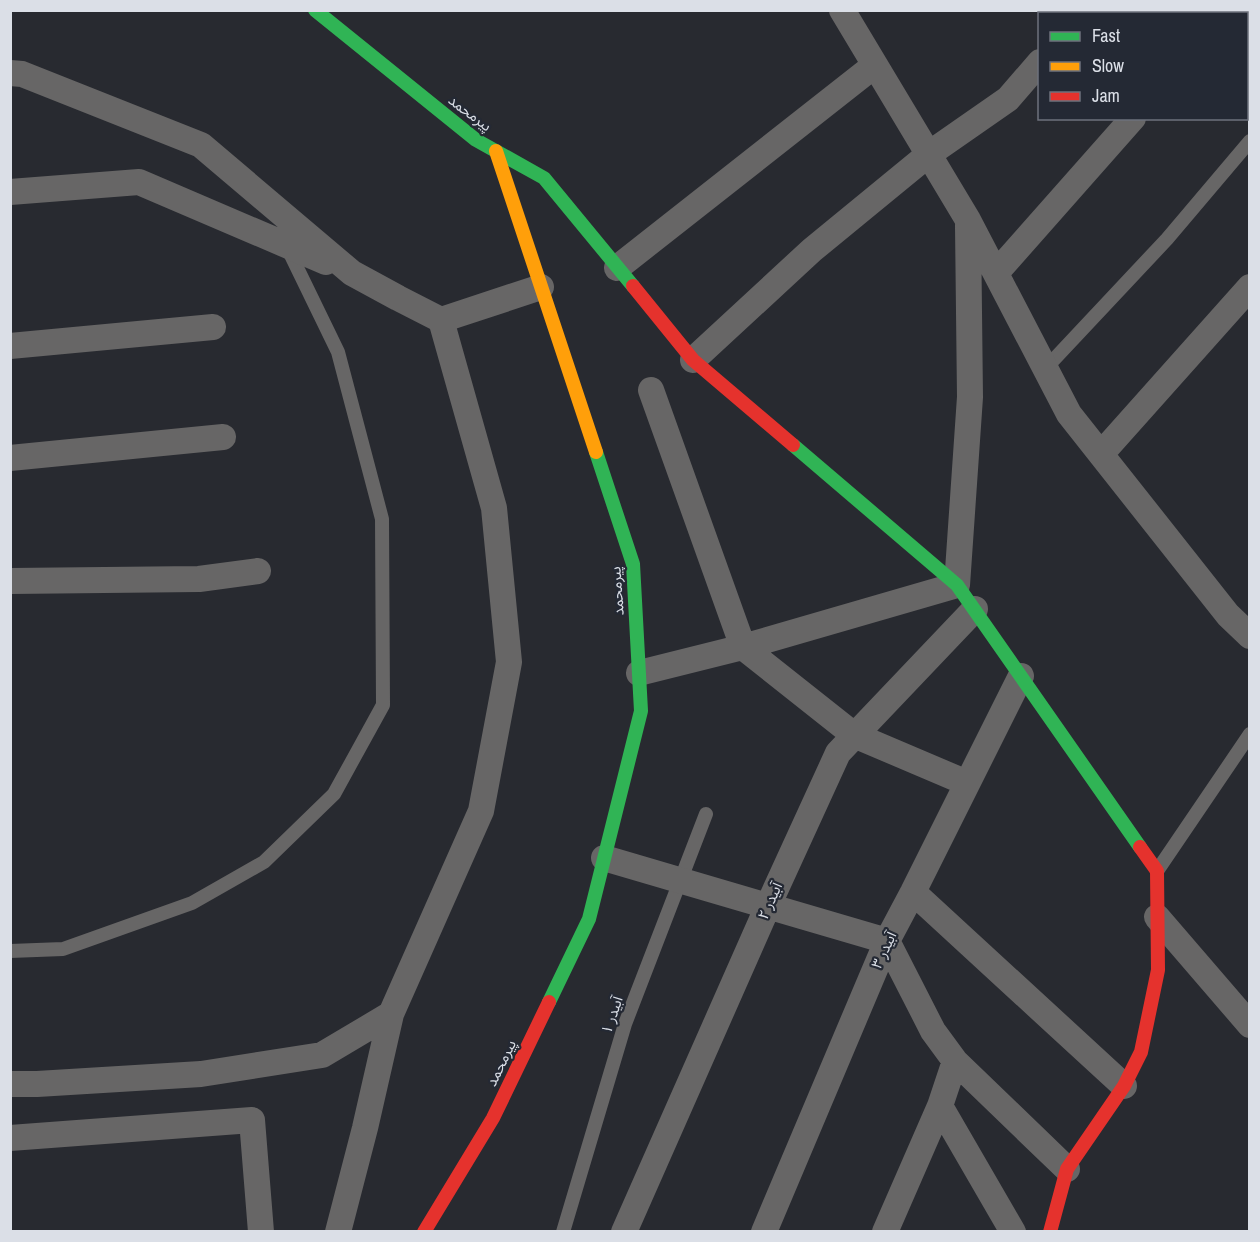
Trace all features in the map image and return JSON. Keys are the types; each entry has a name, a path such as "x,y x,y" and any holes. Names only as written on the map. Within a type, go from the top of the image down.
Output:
{"street":[{"path":"842,10 968,220 1069,414 1228,615 1250,636"},
{"name":"پیرمحمد","path":"329,15 476,140 496,151 633,564 641,711 589,919 492,1118 424,1232"},
{"path":"693,360 812,250 929,154 1008,99 1038,64"},
{"path":"617,268 875,65"},
{"path":"10,73 22,74 201,145 352,273"},
{"path":"996,273 1131,120"},
{"path":"496,151 544,178 693,360 957,585 1157,871 1158,970 1141,1052 1124,1086 1067,1169 1050,1232"},
{"path":"10,192 139,182 352,273 441,320 541,287"},
{"path":"957,585 970,397 968,220"},
{"path":"1101,454 1250,286"},
{"path":"338,1232 366,1128 391,1014 481,811 509,662 494,508 441,320"},
{"path":"10,346 213,327"},
{"path":"651,390 743,647 854,735 967,783"},
{"path":"10,458 223,437"},
{"path":"10,580 199,579 258,571"},
{"path":"639,673 743,647 957,585"},
{"name":"آبیدر ۲","path":"624,1232 838,753 975,609"},
{"name":"آبیدر ۳","path":"764,1232 887,941 1021,676"},
{"path":"604,858 887,941 933,1031 955,1061 1067,1169"},
{"path":"913,892 1124,1086"},
{"path":"1157,917 1250,1025"},
{"path":"10,1084 201,1074 322,1055 391,1014"},
{"path":"885,1232 940,1106 955,1061"},
{"path":"940,1106 1013,1232"},
{"path":"10,1138 252,1120 261,1232"}],"lane":[{"path":"1046,369 1167,239 1250,141"},
{"path":"10,951 63,949 192,903 264,862 334,794 383,705 382,519 338,352 286,245"},
{"path":"1157,871 1250,734"},
{"name":"آبیدر ۱","path":"563,1232 625,1024 706,814"}],"traffic: fast":[{"path":"315,10 476,140 544,178 633,286"},
{"path":"793,445 957,585 1140,847"},
{"path":"549,1002 589,919 641,711 633,564 596,452"}],"traffic: slow":[{"path":"496,151 596,452"}],"traffic: jam":[{"path":"633,286 693,360 793,445"},
{"path":"1050,1232 1067,1169 1124,1086 1141,1052 1158,970 1157,871 1140,847"},
{"path":"424,1232 493,1118 549,1002"}]}
